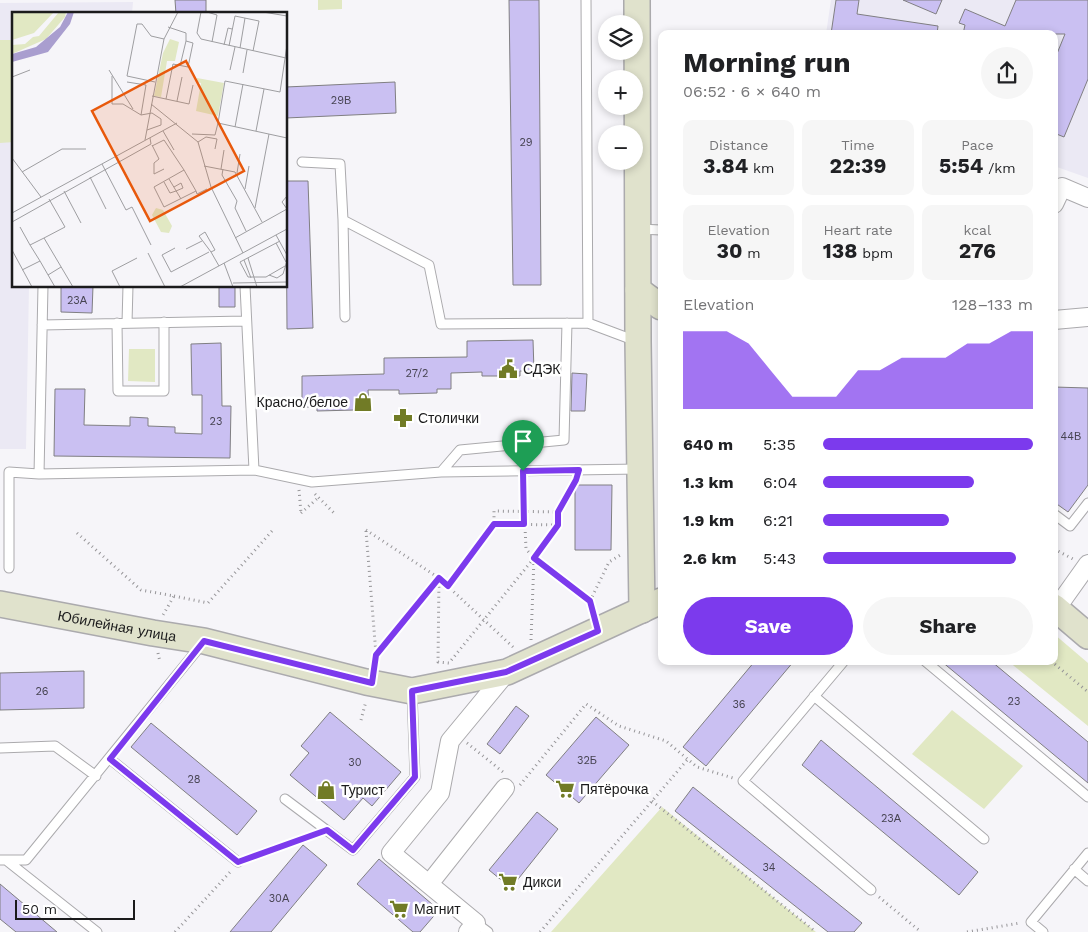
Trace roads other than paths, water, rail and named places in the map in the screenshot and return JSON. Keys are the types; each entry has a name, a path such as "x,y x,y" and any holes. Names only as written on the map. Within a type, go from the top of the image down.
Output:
{"street":[{"path":"637,0 650,229 638,290 640,469 652,606"},
{"path":"1058,196 1062,187 1088,198"},
{"path":"638,290 658,305"},
{"path":"1058,320 1088,317"},
{"path":"1058,604 1088,564"},
{"name":"Юбилейная улица","path":"0,604 204,641 372,683 412,691 512,662 598,631 652,606"},
{"path":"1058,611 1088,636"},
{"path":"477,929 429,884 391,853 440,793 450,741 512,662"},
{"path":"429,884 508,781"}],"lane":[{"path":"586,0 588,323"},
{"path":"302,162 340,164 345,317"},
{"path":"343,220 429,265 442,324 588,323 638,341"},
{"path":"39,474 42,288"},
{"path":"128,288 122,323 118,391 164,390 164,322"},
{"path":"245,288 254,470"},
{"path":"42,325 246,321"},
{"path":"441,472 460,450 564,440 567,323"},
{"path":"8,568 8,472 39,474 254,470 312,482 441,472 640,469"},
{"path":"1058,517 1070,526 1088,503"},
{"path":"3,860 26,860 204,641"},
{"path":"841,665 743,781 871,890"},
{"path":"930,665 1088,798"},
{"path":"285,799 353,850 415,777 412,691"},
{"path":"814,696 984,839"},
{"path":"0,748 54,746 96,776"},
{"path":"110,759 238,862"},
{"path":"1043,932 1031,922 1088,853"},
{"path":"3,860 97,932"},
{"path":"1074,869 1088,881"}],"place":[{"name":"СДЭК","path":"508,369"},
{"name":"Красно/белое","path":"363,402"},
{"name":"Столички","path":"403,418"},
{"name":"Пятёрочка","path":"565,789"},
{"name":"Турист","path":"326,790"},
{"name":"Дикси","path":"508,882"},
{"name":"Магнит","path":"399,909"}]}
